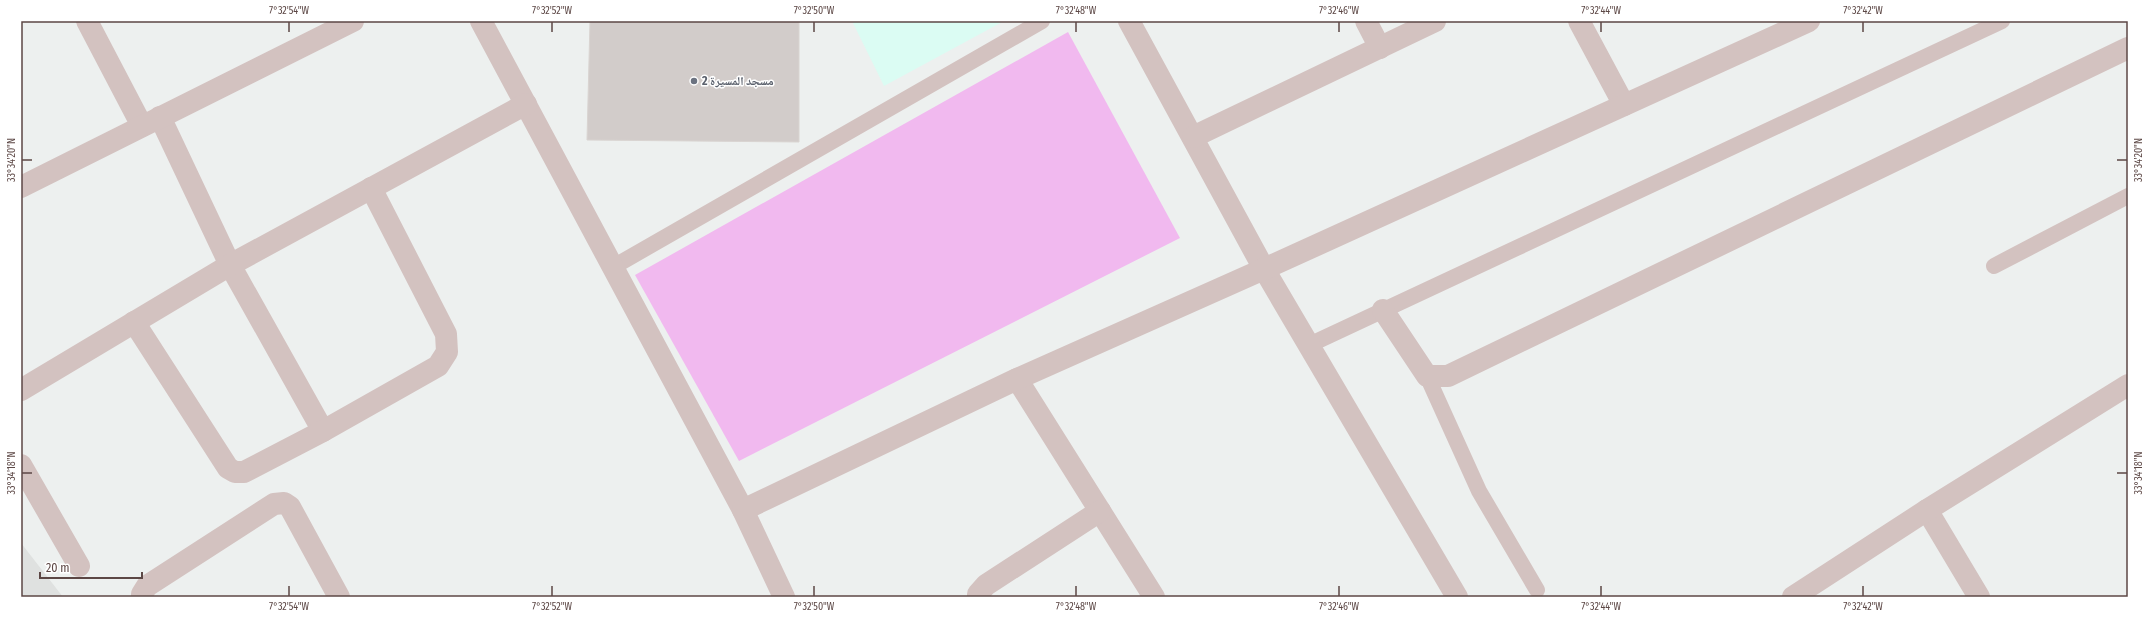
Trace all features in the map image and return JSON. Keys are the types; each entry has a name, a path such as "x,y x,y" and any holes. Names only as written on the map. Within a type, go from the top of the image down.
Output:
{"street":[{"path":"86,21 151,122 323,431"},
{"path":"21,187 353,21"},
{"path":"481,21 743,510 784,597"},
{"path":"1129,21 1264,269 1457,597"},
{"path":"1366,21 1380,48"},
{"path":"1193,137 1435,21"},
{"path":"1579,21 1624,105"},
{"path":"743,510 1017,379 1264,269 1809,21"},
{"path":"1383,310 1427,376 1448,376 2128,48"},
{"path":"21,390 230,265 526,104"},
{"path":"134,322 228,468 235,472 244,472 323,431 438,366 447,352 446,334 371,188"},
{"path":"1017,379 1154,597"},
{"path":"1793,597 1927,510 2128,385"},
{"path":"21,465 79,566"},
{"path":"142,597 142,594 147,586 274,504 284,503 290,507 339,597"},
{"path":"1927,510 1979,597"},
{"path":"978,597 978,594 986,585 1100,511"}],"lane":[{"path":"613,267 1042,21"},
{"path":"1308,345 2002,21"},
{"path":"1994,266 2128,196"},
{"path":"1427,376 1479,491 1537,590"}],"shaded area":[{"path":"852,21 1004,21 884,86"},
{"path":"1068,32 1180,238 739,461 635,275"},
{"path":"21,543 63,597 21,597"}],"building":[{"name":"مسجد المسيرة 2","path":"590,21 799,21 799,142 587,140"}],"place":[{"name":"مسجد المسيرة 2","path":"694,81"}]}
